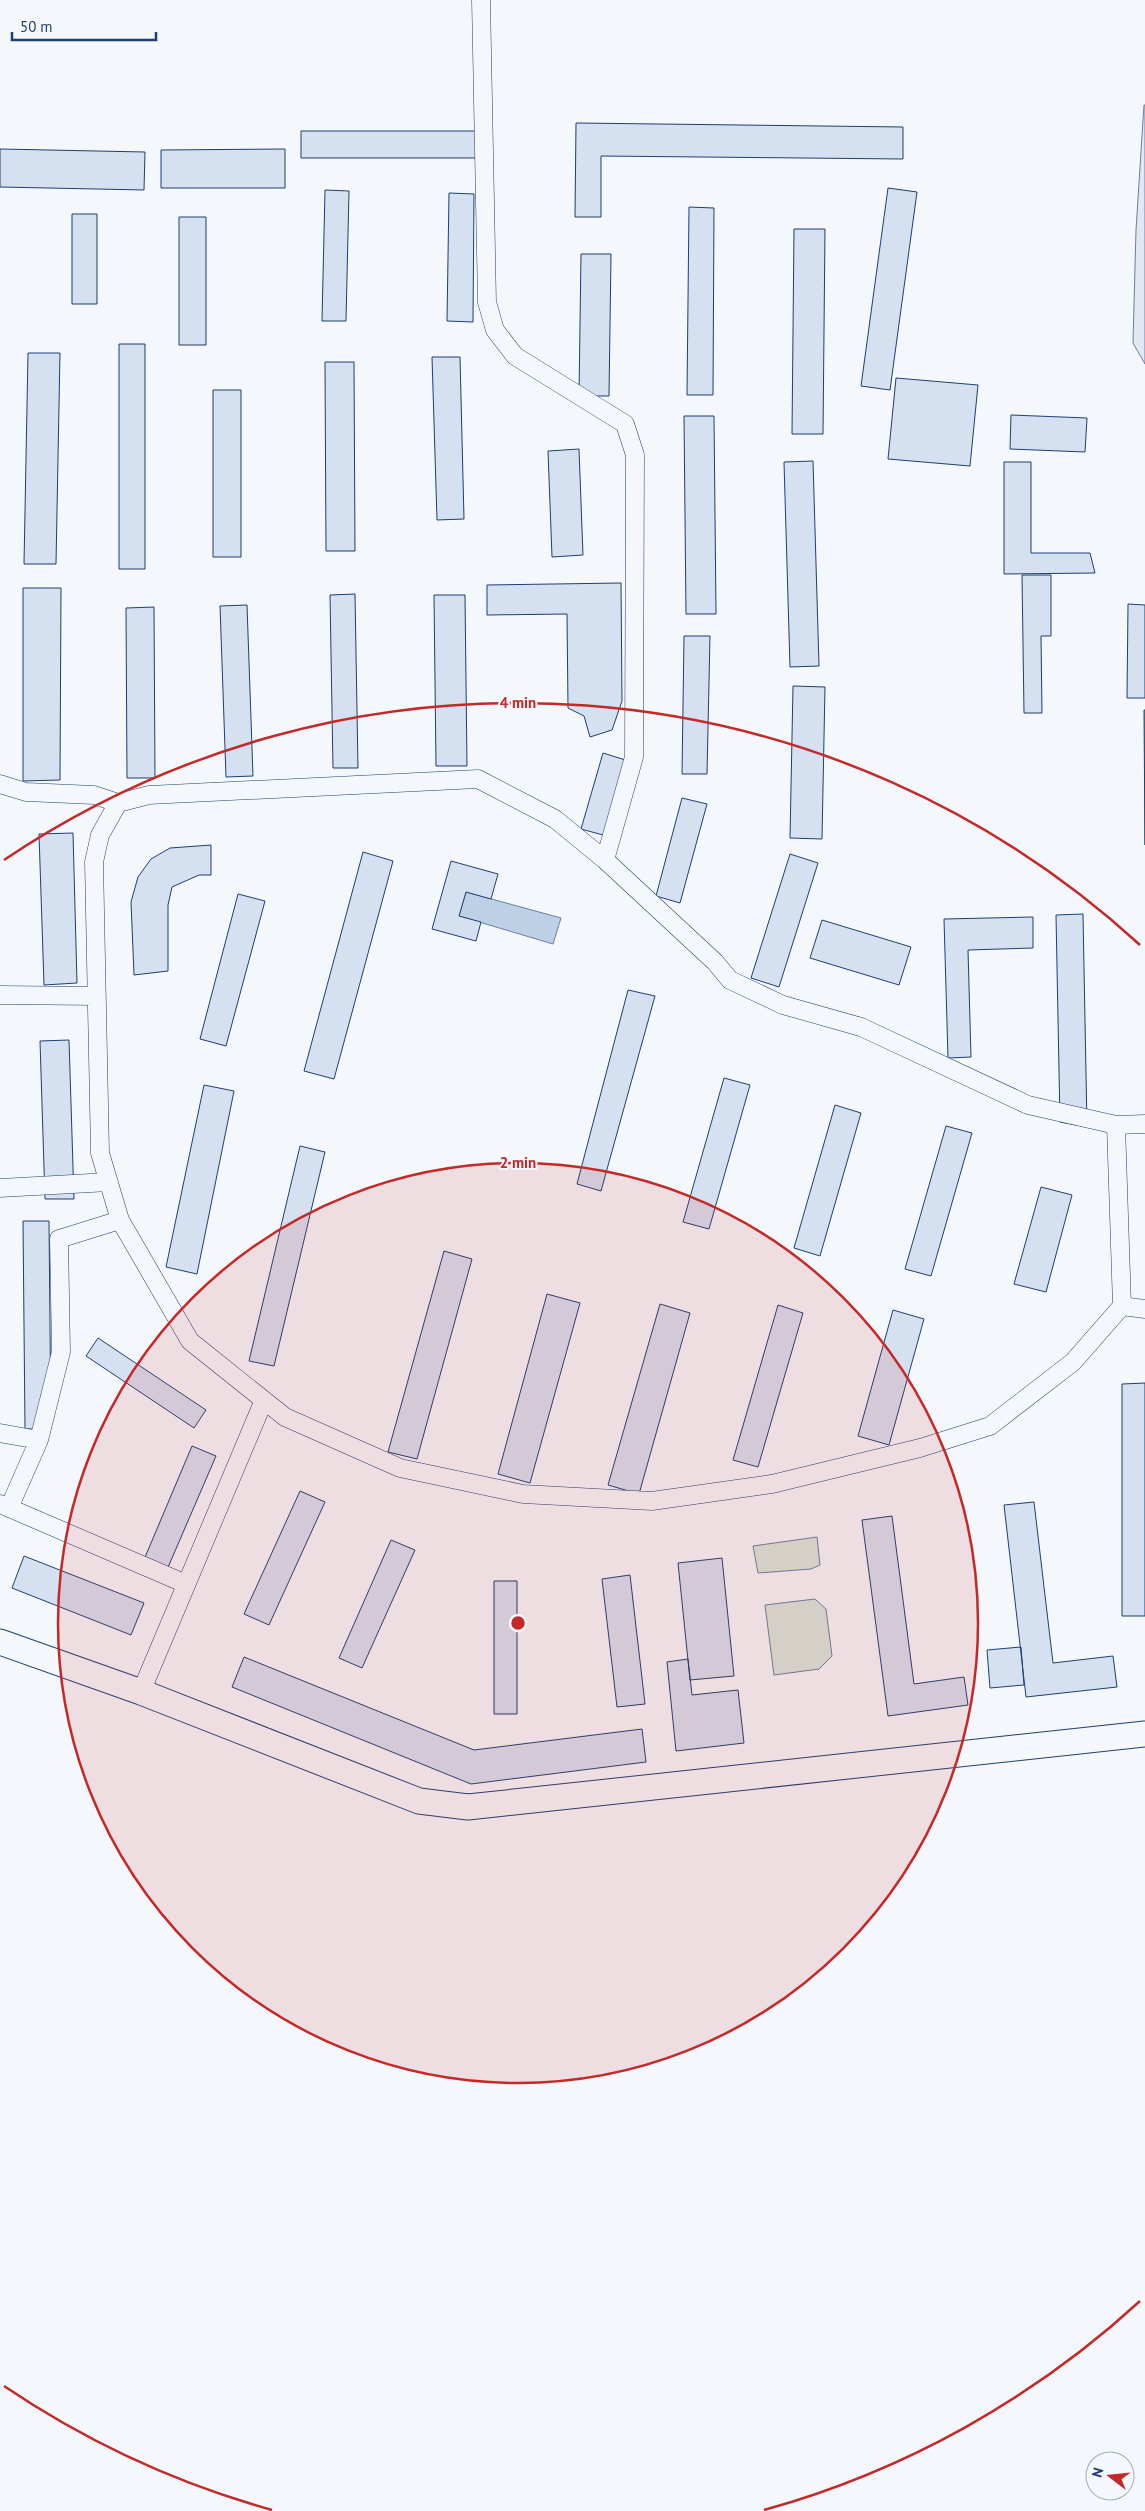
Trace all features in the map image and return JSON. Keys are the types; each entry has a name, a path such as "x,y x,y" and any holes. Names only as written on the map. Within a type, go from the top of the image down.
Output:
{"street":[{"path":"481,0 487,302 494,330 515,356 625,424 635,456 634,757 604,860"},
{"path":"0,784 26,792 94,795 118,803 149,795 478,779 555,819 604,860 715,962 730,980 782,1004 861,1027 1028,1105 1116,1125 1145,1124"},
{"path":"118,803 100,835 94,862 100,1153 120,1220 190,1341 285,1416 400,1468 523,1494 652,1501 772,1484 920,1448 990,1426 1073,1362 1122,1306 1116,1125"},
{"path":"0,995 96,996"},
{"path":"0,1188 108,1182"},
{"path":"120,1220 59,1239 61,1352 39,1440 5,1506 186,1584"},
{"path":"1122,1306 1145,1310"},
{"path":"141,1692 264,1400"},
{"path":"0,1433 39,1440"},
{"path":"0,1642 141,1692 419,1802 468,1807 1145,1734"}],"shaded area":[{"path":"1144,105 1145,364 1133,343 1136,230"},
{"path":"817,1537 820,1565 811,1569 758,1573 753,1546"},
{"path":"815,1599 826,1609 832,1656 819,1669 774,1675 765,1605"}],"water":[{"path":"466,892 561,918 553,944 459,916"}],"building":[{"path":"576,123 903,127 903,159 601,156 601,217 575,217"},
{"path":"301,131 478,131 478,158 301,158"},
{"path":"0,149 145,152 144,190 0,187"},
{"path":"285,149 285,188 161,188 161,150"},
{"path":"888,188 917,192 890,390 861,386"},
{"path":"325,190 349,191 346,321 322,321"},
{"path":"449,193 474,194 473,322 447,321"},
{"path":"689,207 714,208 713,395 687,395"},
{"path":"72,214 97,214 97,304 72,304"},
{"path":"179,217 206,217 206,345 179,345"},
{"path":"794,229 825,229 823,434 792,434"},
{"path":"581,254 611,254 609,396 579,396"},
{"path":"119,344 145,344 145,569 119,569"},
{"path":"28,353 60,353 56,564 24,564"},
{"path":"432,357 460,357 464,519 437,520"},
{"path":"325,362 354,362 355,551 326,551"},
{"path":"896,378 978,385 970,466 888,459"},
{"path":"213,390 241,390 241,557 213,557"},
{"path":"1011,415 1087,418 1085,452 1010,449"},
{"path":"684,416 714,416 716,614 686,614"},
{"path":"579,449 583,555 552,557 548,451"},
{"path":"813,461 819,666 790,667 784,462"},
{"path":"1004,462 1031,462 1031,553 1090,553 1095,573 1004,574"},
{"path":"1022,575 1051,575 1051,636 1041,636 1042,713 1024,713"},
{"path":"621,583 622,701 612,730 590,737 584,716 568,708 567,614 487,615 487,585"},
{"path":"23,588 61,588 60,780 23,781"},
{"path":"355,594 358,768 333,768 330,595"},
{"path":"434,595 465,595 467,766 436,766"},
{"path":"1128,604 1145,605 1145,698 1127,698"},
{"path":"247,605 253,776 226,777 220,606"},
{"path":"154,607 155,778 127,778 126,608"},
{"path":"684,636 710,636 707,774 682,774"},
{"path":"793,686 825,687 822,839 790,838"},
{"path":"1144,710 1145,710 1145,845"},
{"path":"603,753 635,763 614,838 581,829"},
{"path":"682,798 707,804 680,903 656,896"},
{"path":"73,833 77,983 44,985 39,834"},
{"path":"211,845 211,875 199,875 172,887 168,905 168,971 134,975 131,902 138,877 151,859 170,848"},
{"path":"363,852 393,861 334,1079 304,1071"},
{"path":"790,854 818,863 779,987 751,978"},
{"path":"451,861 498,874 491,899 466,892 459,916 481,922 476,941 432,929"},
{"path":"238,894 265,901 226,1046 200,1039"},
{"path":"1083,914 1087,1127 1060,1122 1056,915"},
{"path":"1033,917 1033,948 968,950 971,1057 948,1058 944,919"},
{"path":"822,920 911,947 899,985 810,958"},
{"path":"628,990 655,996 601,1191 577,1184"},
{"path":"69,1040 74,1199 45,1199 40,1041"},
{"path":"724,1078 750,1085 709,1229 683,1222"},
{"path":"204,1085 234,1091 197,1274 166,1267"},
{"path":"835,1105 861,1113 820,1256 794,1248"},
{"path":"946,1126 972,1133 931,1276 905,1269"},
{"path":"300,1146 325,1152 274,1366 249,1361"},
{"path":"1041,1187 1072,1195 1046,1292 1014,1284"},
{"path":"23,1221 49,1221 51,1429 25,1429"},
{"path":"444,1251 472,1259 417,1459 388,1452"},
{"path":"547,1294 580,1303 530,1483 498,1474"},
{"path":"660,1304 690,1313 639,1494 608,1485"},
{"path":"778,1305 803,1313 758,1467 733,1460"},
{"path":"893,1310 924,1319 889,1445 858,1436"},
{"path":"98,1338 206,1410 194,1428 86,1356"},
{"path":"1145,1383 1145,1616 1122,1616 1122,1384"},
{"path":"192,1446 216,1456 166,1572 143,1562"},
{"path":"300,1491 325,1502 269,1625 244,1614"},
{"path":"1034,1502 1053,1663 1113,1656 1117,1687 1026,1697 1004,1505"},
{"path":"892,1516 914,1684 964,1677 968,1705 888,1716 862,1520"},
{"path":"391,1540 415,1550 362,1668 339,1658"},
{"path":"24,1556 144,1603 131,1635 12,1588"},
{"path":"722,1558 734,1676 690,1680 678,1563"},
{"path":"630,1575 645,1704 617,1707 602,1579"},
{"path":"494,1581 517,1581 517,1714 494,1714"},
{"path":"1021,1647 1024,1685 990,1688 987,1650"},
{"path":"244,1657 474,1750 642,1729 646,1762 471,1784 232,1687"},
{"path":"688,1659 692,1695 738,1690 744,1743 676,1751 667,1662"}]}
